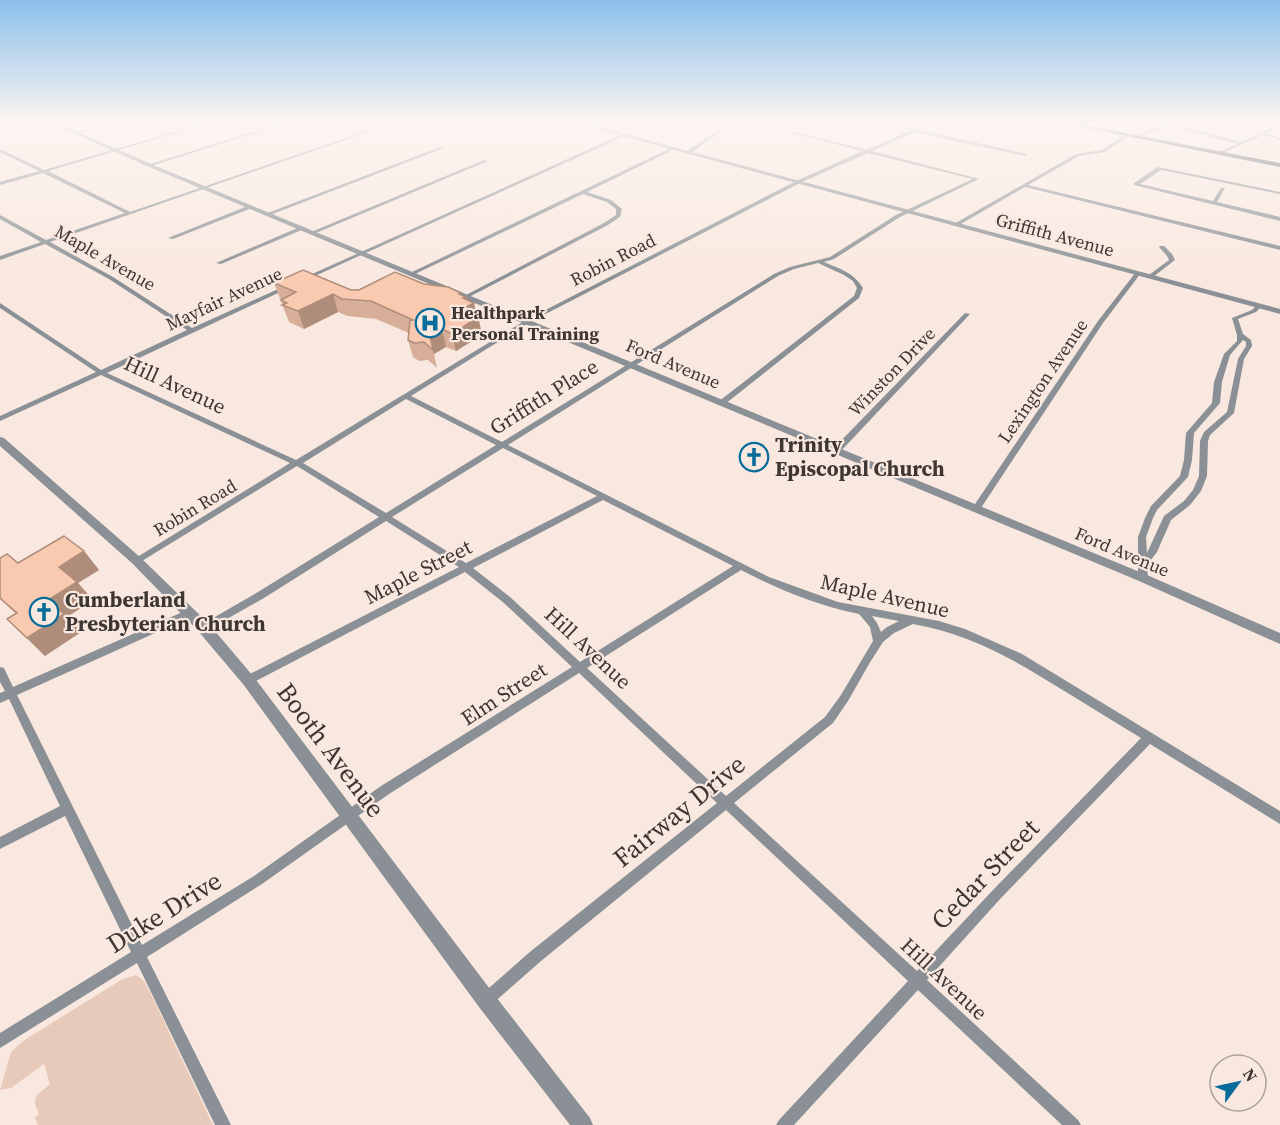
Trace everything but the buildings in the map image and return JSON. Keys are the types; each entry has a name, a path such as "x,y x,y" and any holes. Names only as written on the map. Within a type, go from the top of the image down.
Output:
{"street":[{"path":"0,184 27,176"},
{"path":"51,176 129,213"},
{"name":"Ford Avenue","path":"174,176 1143,578 1280,639"},
{"path":"0,258 239,176"},
{"path":"268,214 370,176"},
{"path":"314,232 451,176"},
{"name":"Mayfair Avenue","path":"0,419 534,176"},
{"path":"413,273 618,176"},
{"name":"Griffith Avenue","path":"779,176 1280,312"},
{"name":"Robin Road","path":"137,561 528,321 812,176"},
{"name":"Griffith Place","path":"204,628 776,275 792,268 832,258 909,211 973,182 977,178 967,176"},
{"path":"957,224 1043,176"},
{"path":"1149,176 1136,184 1280,219"},
{"path":"1196,176 1280,193"},
{"path":"1025,186 1280,248"},
{"path":"1214,203 1223,189"},
{"path":"467,296 618,216 619,210 614,204 584,192"},
{"path":"171,238 250,207"},
{"name":"Maple Avenue","path":"0,217 111,278 191,330"},
{"path":"219,263 302,228"},
{"path":"1151,276 1172,260 1162,247"},
{"path":"722,402 857,297 860,288 855,280 820,262"},
{"name":"Lexington Avenue","path":"976,509 1100,322 1138,273"},
{"name":"Hill Avenue","path":"0,305 100,372 297,463 467,567 507,600 1073,1125"},
{"path":"1143,578 1142,537 1149,518 1154,508 1184,477 1190,433 1216,403 1218,381 1227,354 1240,341 1235,318 1254,311 1259,306"},
{"name":"Winston Drive","path":"837,450 967,314"},
{"path":"1144,563 1153,552 1167,518 1187,503 1197,491 1203,476 1204,441 1207,434 1230,413 1233,406 1241,359 1249,346 1249,341 1240,335"},
{"name":"Maple Avenue","path":"406,396 740,566 812,598 965,633 1018,657 1280,818"},
{"name":"Booth Avenue","path":"0,440 137,561 204,628 248,680 486,1000 583,1125"},
{"name":"Maple Street","path":"248,680 603,496"},
{"name":"Elm Street","path":"349,816 385,790 740,566"},
{"path":"862,611 874,626 878,641"},
{"path":"5,696 190,613"},
{"name":"Fairway Drive","path":"486,1000 536,956 829,720 842,705 878,641 890,630 914,620"},
{"path":"0,671 5,696 68,808 223,1125"},
{"name":"Cedar Street","path":"784,1125 916,980 1149,737"},
{"path":"0,843 68,808"},
{"name":"Duke Drive","path":"0,1041 258,880 349,816"}],"shaded area":[{"path":"136,975 144,981 150,992 213,1125 38,1125 35,1118 39,1114 35,1104 36,1096 50,1084 44,1064 11,1088 0,1090 11,1052 23,1041 121,980"}],"place":[{"name":"Healthpark Personal Training","path":"430,323"},
{"name":"Trinity Episcopal Church","path":"754,457"},
{"name":"Cumberland Presbyterian Church","path":"44,612"}]}
